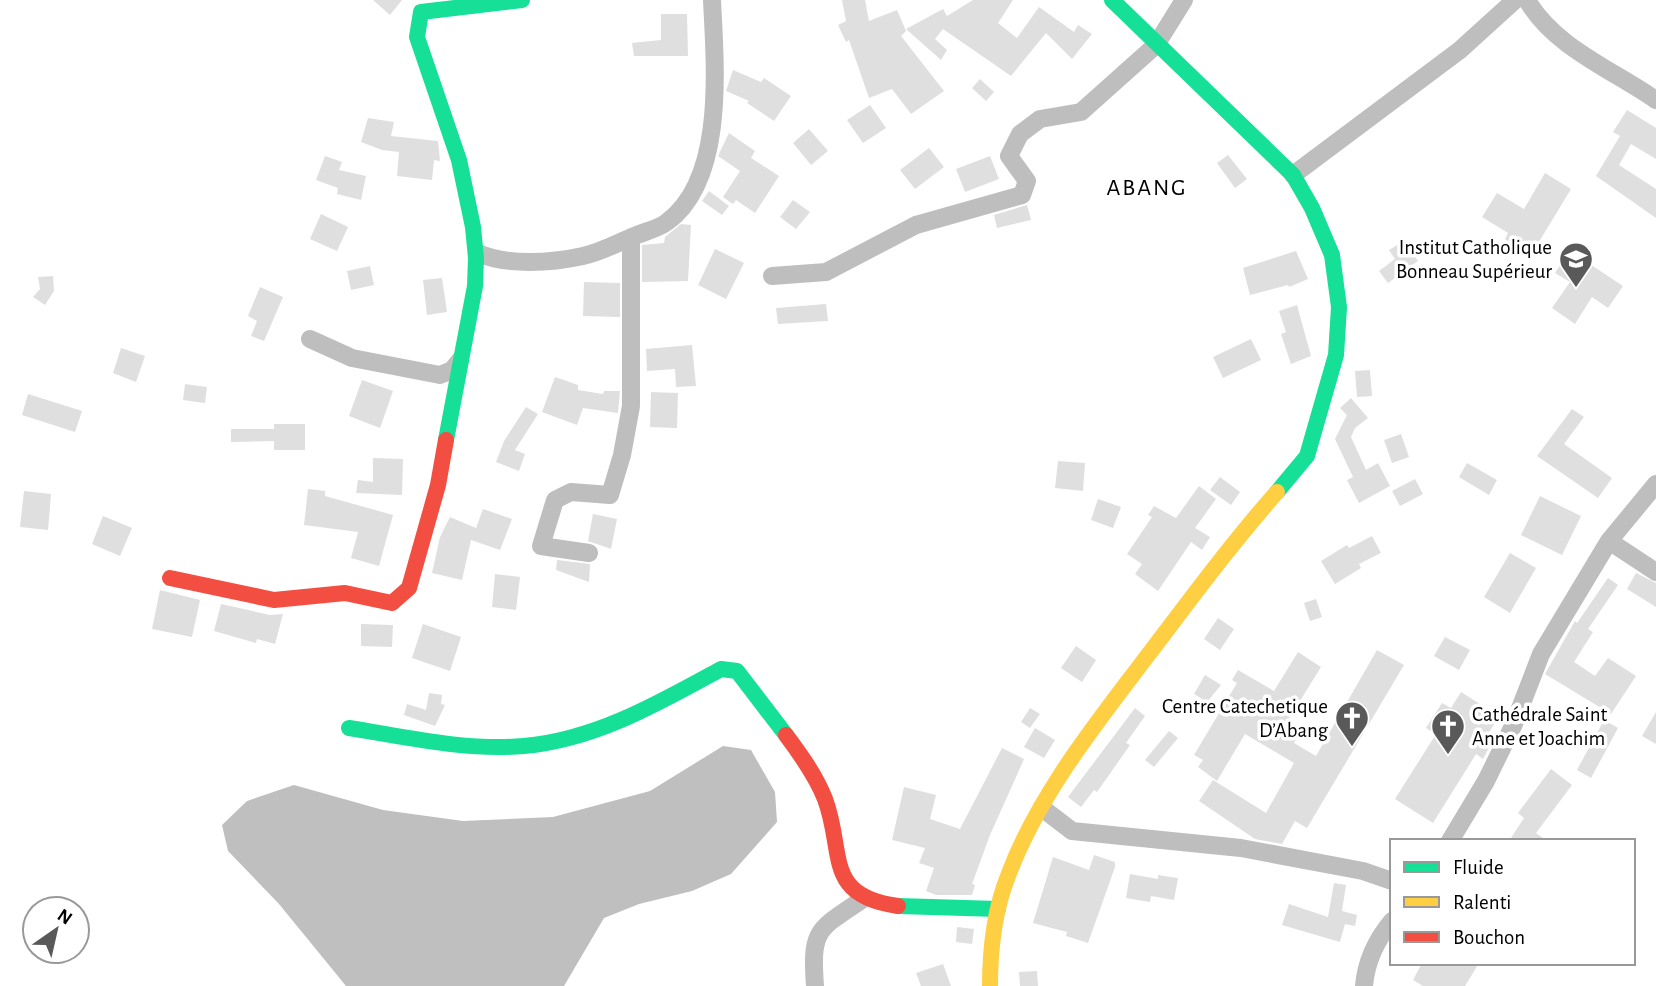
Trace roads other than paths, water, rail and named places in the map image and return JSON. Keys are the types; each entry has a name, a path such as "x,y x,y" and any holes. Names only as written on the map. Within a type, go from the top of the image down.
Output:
{"street":[{"path":"170,578 274,600 345,593 392,603 409,588 438,485 478,253 452,139 417,37 418,19 421,12 522,0"},
{"path":"478,253 489,258 560,261 598,253 667,223 692,193 705,163 714,110 712,0"},
{"path":"990,986 990,950 998,909 1008,875 1042,808 1083,740 1241,532 1307,456 1336,355 1339,307 1332,255 1312,208 1293,176 1112,0"},
{"path":"772,276 826,272 916,225 1022,195 1027,181 1009,156 1020,134 1040,119 1082,112 1156,45 1184,0"},
{"path":"1293,176 1460,50 1515,0"},
{"path":"1527,0 1537,17 1568,44 1656,100"},
{"path":"589,553 541,546 555,500 571,492 610,495 622,455 631,406 631,237"},
{"path":"310,339 352,358 440,375 452,370 460,360"},
{"path":"1451,839 1486,781 1514,724 1541,654 1609,541 1656,484"},
{"path":"1609,541 1656,572"},
{"path":"349,728 466,745 525,746 594,731 672,696 721,669 729,668 737,671 804,763 824,798 842,876 848,889 863,899 901,908 998,909"},
{"path":"1042,808 1072,831 1241,848 1363,871 1390,880"},
{"path":"816,986 813,949 822,926 863,899"},
{"path":"1364,986 1365,972 1381,934 1390,923"}],"place":[{"name":"Institut Catholique Bonneau Supérieur","path":"1576,289"},
{"name":"Centre Catechetique D’Abang","path":"1352,748"},
{"name":"Cathédrale Saint Anne et Joachim","path":"1448,756"}],"district":[{"name":"ABANG","path":"1147,188"}]}
